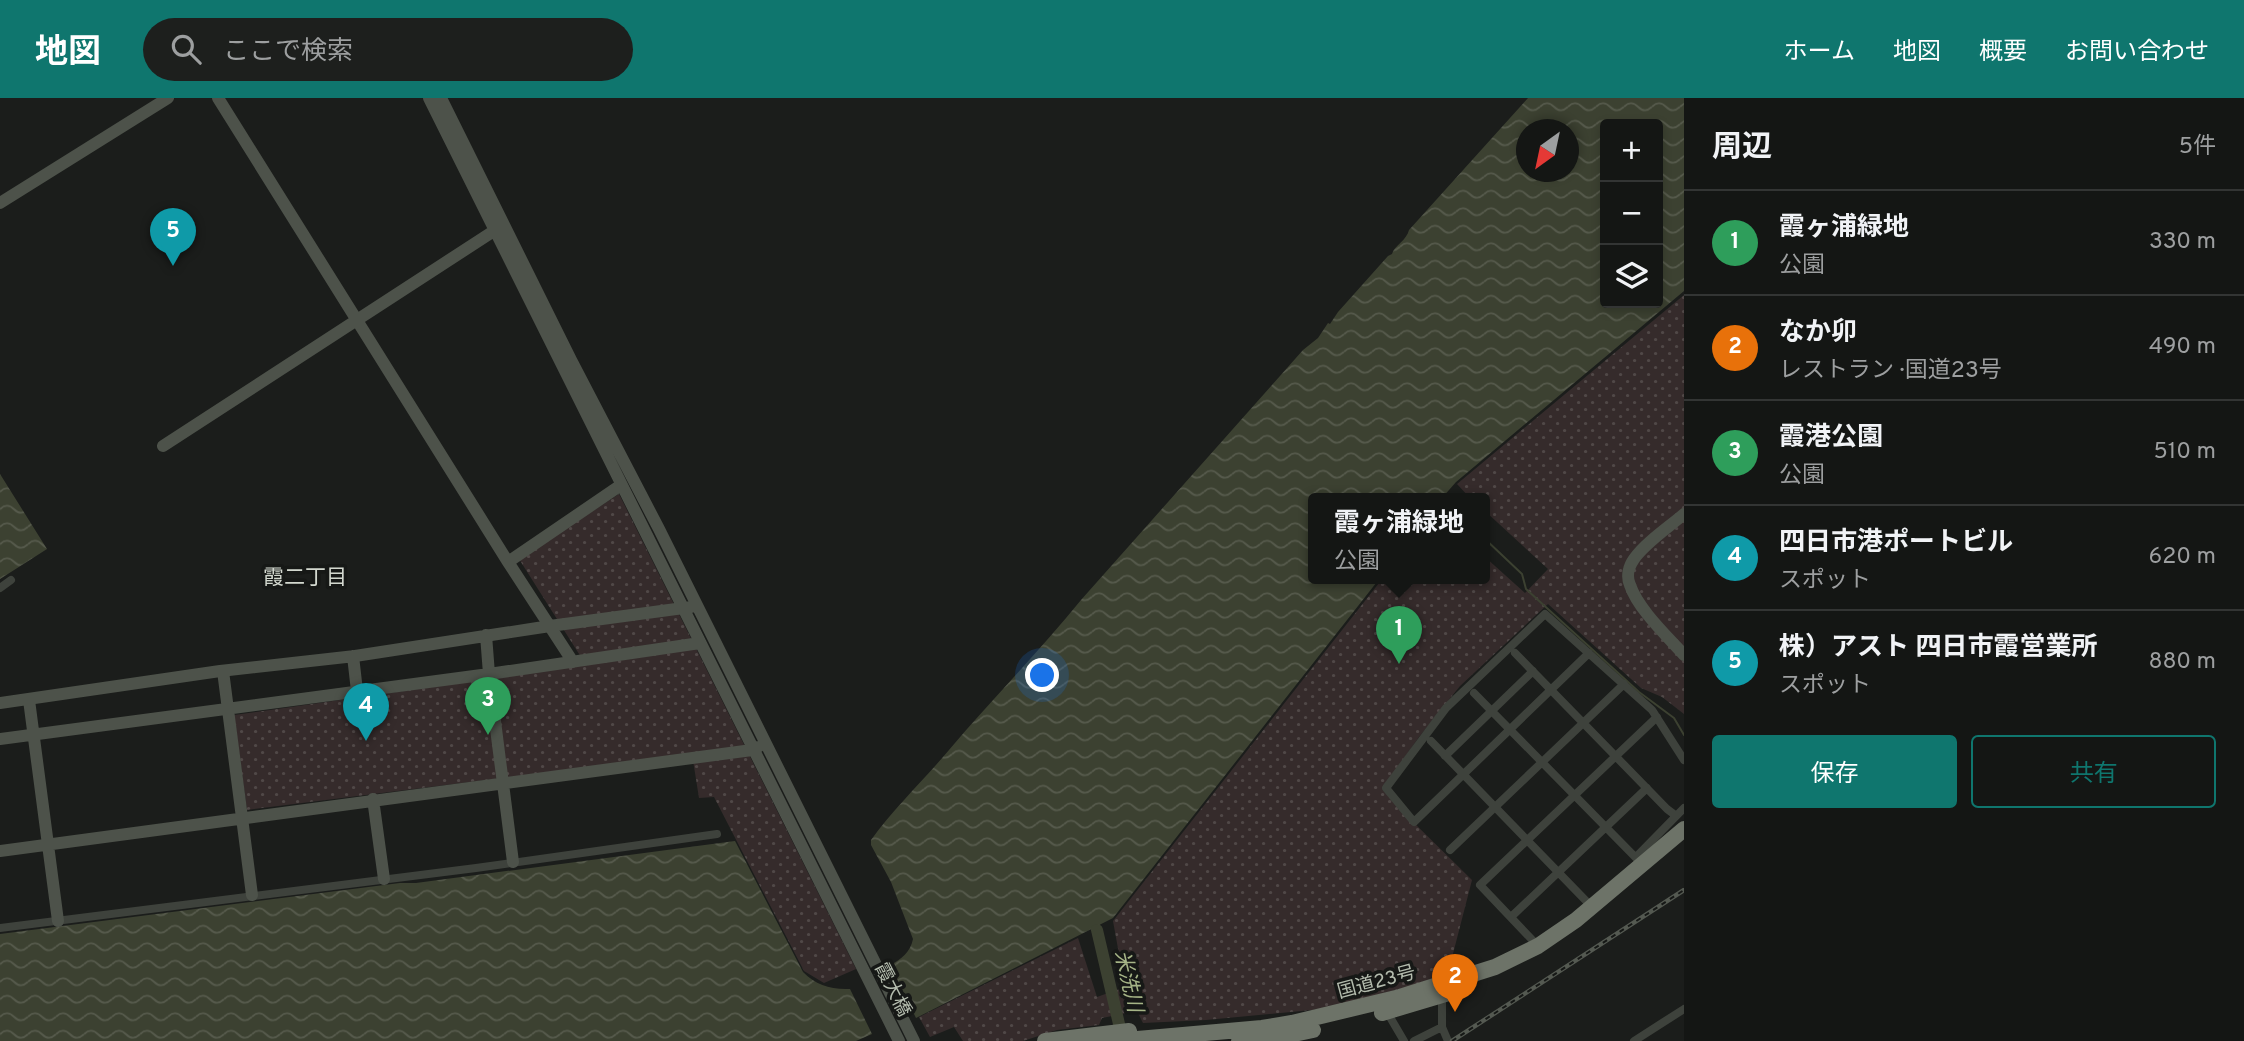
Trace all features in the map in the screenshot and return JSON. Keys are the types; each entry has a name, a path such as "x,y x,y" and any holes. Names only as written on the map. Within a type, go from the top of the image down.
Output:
{"highway":[{"name":"国道23号","path":"1238,1041 1270,1040 1387,1012 1442,991 1538,946 1592,907 1680,822"},
{"name":"国道23号","path":"1111,1037 1323,1017 1442,991 1499,975 1542,953 1581,926 1684,843"},
{"path":"1045,1041 1111,1037"}],"street":[{"path":"0,203 168,98"},
{"path":"218,98 573,662"},
{"path":"429,98 499,227 758,747"},
{"path":"441,98 621,485 690,607 701,643 758,747"},
{"path":"163,446 499,227"},
{"path":"508,562 621,485"},
{"path":"1684,514 1636,557 1628,576 1629,584 1639,601 1684,655"},
{"path":"0,588 11,580"},
{"path":"0,703 690,607"},
{"path":"1589,653 1414,822 1387,788 1446,708 1545,614 1624,684 1657,717 1684,760"},
{"path":"486,635 513,862"},
{"path":"0,739 701,643"},
{"path":"1516,653 1680,822 1684,808"},
{"path":"353,656 357,691"},
{"path":"223,671 252,895"},
{"path":"1445,756 1533,671"},
{"path":"1450,850 1624,684"},
{"path":"1474,693 1639,860"},
{"path":"29,700 58,921"},
{"path":"1538,946 1480,885 1657,717"},
{"path":"1431,741 1592,907"},
{"path":"0,850 758,747"},
{"name":"霞大橋","path":"758,747 866,960 900,1034 914,1041"},
{"path":"1511,917 1647,788"},
{"path":"373,799 384,879"},
{"path":"0,928 718,834"},
{"path":"1442,991 1442,1027 1448,1041"},
{"path":"1634,1041 1684,1009"},
{"path":"1387,1012 1404,1041"},
{"path":"1414,1041 1442,1027"}],"shaded area":[{"path":"1684,295 1684,714 1662,697 1641,688 1548,604 1460,686 1387,782 1408,817 1472,880 1447,977 1322,1009 1143,1023 1137,1011 1102,1018 1099,1025 1057,1030 1023,1041 963,1041 954,1027 930,1037 919,1017 1078,938 1097,997 1125,987 1113,921 1378,584 1490,584 1490,562 1525,593 1548,569 1490,516 1490,493 1465,493 1457,484"},
{"path":"619,494 856,969 824,983 804,971 714,797 699,798 692,754 247,810 234,715 586,665 519,559"}],"water":[{"path":"1528,98 1684,98 1684,291 1456,482 1446,493 1308,493 1308,584 1375,584 1113,918 916,1018 890,965 905,955 913,939 871,840"},
{"path":"0,474 47,549 0,579"},
{"path":"735,841 803,972 824,986 850,989 872,1034 856,1041 0,1041 0,934"}],"waterway":[{"path":"1490,544 1522,574 1526,589 1639,692 1674,718 1684,735"},
{"name":"米洗川","path":"1097,930 1123,1041"}],"railway":[{"path":"1452,1041 1684,890"}],"place":[{"name":"株）アスト 四日市霞営業所","path":"173,266"},
{"name":"霞ヶ浦緑地","path":"1399,664"},
{"name":"霞港公園","path":"488,735"},
{"name":"四日市港ポートビル","path":"366,741"},
{"name":"なか卯","path":"1455,1012"}],"district":[{"name":"霞二丁目","path":"305,577"}]}
